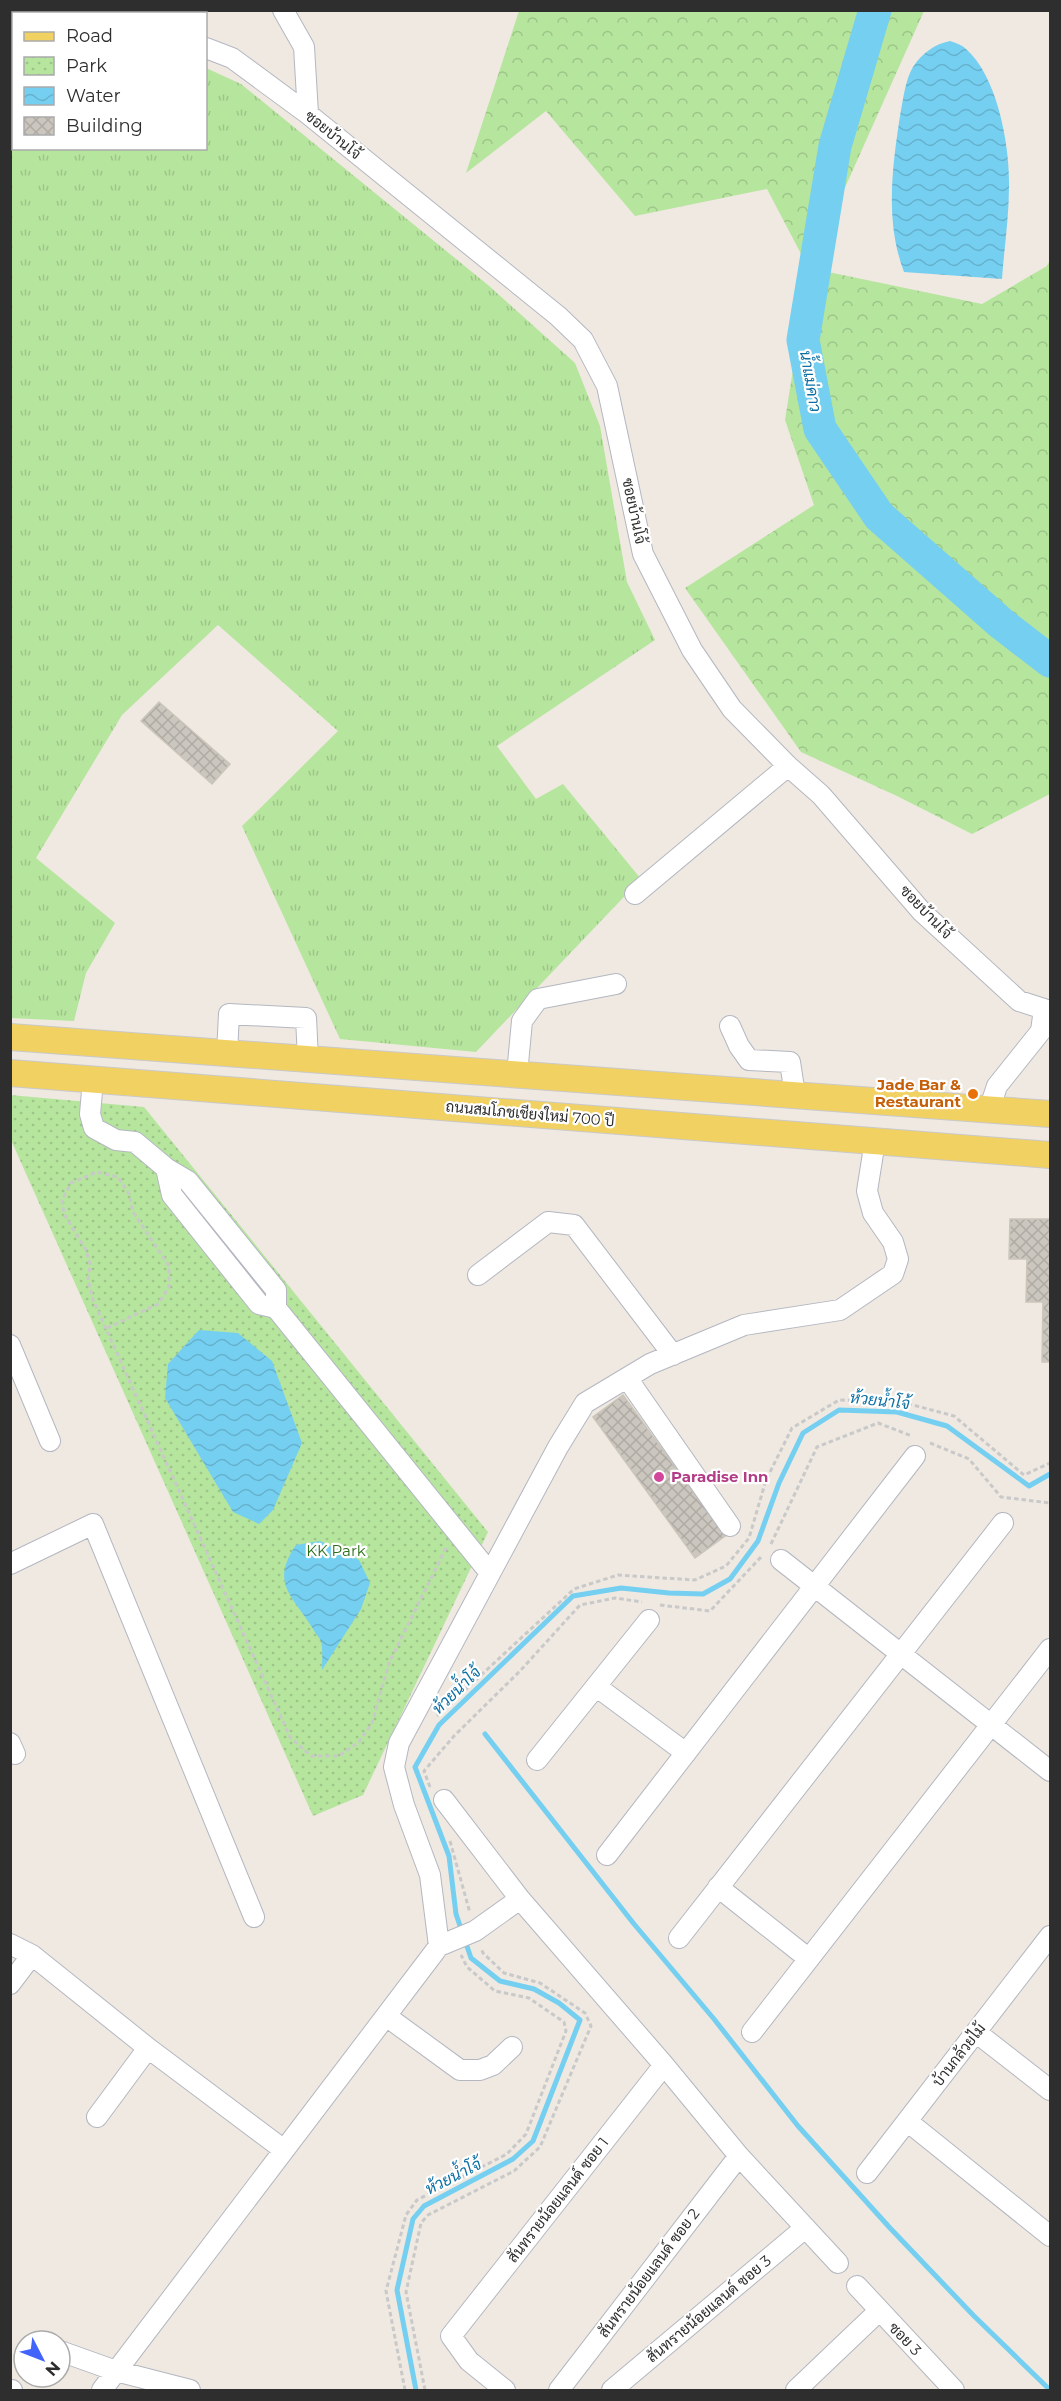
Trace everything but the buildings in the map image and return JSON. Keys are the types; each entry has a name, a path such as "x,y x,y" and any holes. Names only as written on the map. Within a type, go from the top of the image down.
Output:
{"main road":[{"path":"10,1037 1050,1114"},
{"name":"ถนนสมโภชเชียงใหม่ 700 ปี","path":"10,1073 1050,1155"}],"street":[{"path":"283,10 304,47 308,114"},
{"name":"ซอยบ้านโจ้","path":"207,48 232,58 308,114 549,309 584,340 607,386 643,554 692,650 732,709 788,766 821,795 922,912 1019,1001 1047,1007"},
{"path":"635,894 788,766"},
{"path":"518,1074 522,1022 538,999 616,984"},
{"path":"989,1110 997,1086 1041,1031 1047,1007"},
{"path":"227,1053 229,1014 306,1018 308,1059"},
{"path":"730,1026 738,1046 749,1060 790,1062 795,1095"},
{"path":"93,1080 90,1114 94,1128 116,1140 135,1143 166,1168 188,1181 276,1290 276,1308 490,1573"},
{"path":"446,1943 430,1875 404,1805 394,1767 399,1743 490,1573 558,1447 585,1403 650,1364 744,1325 840,1310 893,1274 898,1259 893,1242 873,1214 867,1191 875,1142"},
{"path":"478,1275 548,1222 574,1225 673,1355"},
{"path":"10,1345 50,1441"},
{"path":"627,1378 730,1527"},
{"path":"607,1855 921,1446"},
{"path":"679,1938 1004,1523"},
{"path":"10,1564 93,1524 254,1917"},
{"path":"781,1560 1050,1771"},
{"path":"537,1760 649,1620"},
{"path":"752,2032 1050,1649"},
{"path":"597,1687 686,1753"},
{"path":"438,1796 520,1899 664,2064 739,2156 838,2263"},
{"path":"718,1887 809,1959"},
{"path":"102,2391 386,2016 446,1943 475,1932 520,1899"},
{"path":"10,1944 32,1955 148,2048 284,2150"},
{"name":"บ้านกล้วยไม้","path":"867,2173 1047,1947"},
{"path":"10,1984 32,1955"},
{"path":"386,2016 460,2070 480,2070 493,2065 512,2048"},
{"path":"977,2033 1050,2090"},
{"path":"97,2116 148,2048"},
{"name":"สันทรายน้อยแลนด์ ซอย 1","path":"505,2391 469,2361 451,2336 664,2064"},
{"path":"907,2121 1050,2236"},
{"name":"สันทรายน้อยแลนด์ ซอย 2","path":"560,2391 739,2156"},
{"name":"สันทรายน้อยแลนด์ ซอย 3","path":"612,2391 805,2228"},
{"name":"ซอย 3","path":"857,2286 954,2391"},
{"path":"796,2391 879,2311"},
{"path":"72,2355 116,2371 190,2391"}],"path":[{"path":"107,1328 158,1304 169,1287 169,1266 133,1212 129,1194 118,1177 97,1172 71,1183 62,1200 64,1214 86,1250 90,1264 88,1280 93,1300 290,1737 311,1756 339,1756 359,1742 372,1723 389,1662 455,1529"},
{"path":"435,1717 574,1589 618,1575 695,1580 726,1566 749,1538 766,1480 792,1428 839,1400 902,1402 954,1416 1024,1475 1050,1463"},
{"path":"438,1796 424,1771 454,1736 520,1671 580,1605 615,1598 710,1611 768,1551 817,1447 878,1423 921,1446 969,1459 1000,1497 1050,1503"},
{"path":"425,2391 406,2292 421,2223 428,2215 514,2171 540,2147 591,2026 585,2013 540,1983 504,1973 483,1953 448,1836"},
{"path":"405,2391 386,2291 406,2215 417,2200 507,2154 526,2134 566,2031 564,2022 529,1998 495,1991 466,1967 446,1943"}],"green space":[{"path":"519,11 924,11 809,268 982,304 1047,266 1050,260 1050,794 972,834 897,796 801,752 685,588 814,505 785,420 809,269 767,189 635,216 546,111 466,173"},
{"path":"12,41 12,150 207,150 207,68 241,84 488,285 575,363 600,426 627,582 655,640 497,746 536,799 563,784 641,879 476,1052 340,1039 242,826 338,731 218,625 122,715 36,858 115,923 86,973 74,1021 11,1018 10,44"},
{"name":"KK Park","path":"10,1095 144,1107 488,1532 363,1795 313,1816 11,1140"}],"water":[{"path":"950,41 961,45 977,61 994,94 1000,113 1009,171 1002,279 904,272 898,253 894,234 892,195 897,136 906,84 910,72 920,57 934,47"},
{"path":"199,1330 238,1333 272,1361 302,1443 273,1510 259,1524 233,1512 165,1398 168,1364"},
{"path":"320,1541 359,1560 370,1583 361,1609 322,1670 321,1641 292,1599 285,1580 288,1558 296,1545"}],"waterway":[{"name":"น้ำแม่คาว","path":"875,10 835,146 803,340 820,429 879,516 1002,624 1050,661"},
{"name":"ห้วยน้ำโจ้","path":"416,2390 397,2290 413,2219 424,2206 513,2159 533,2141 580,2020 559,2003 534,1989 500,1981 471,1958 456,1914 449,1856 415,1767 439,1725 573,1596 621,1588 703,1594 730,1579 758,1541 779,1483 803,1433 839,1410 897,1412 947,1426 1029,1486 1050,1474"},
{"path":"485,1734 634,1924 714,2019 798,2126 890,2228 974,2316 1050,2390"}],"place":[{"name":"Jade Bar & Restaurant","path":"973,1094"},
{"name":"Paradise Inn","path":"659,1477"}]}
